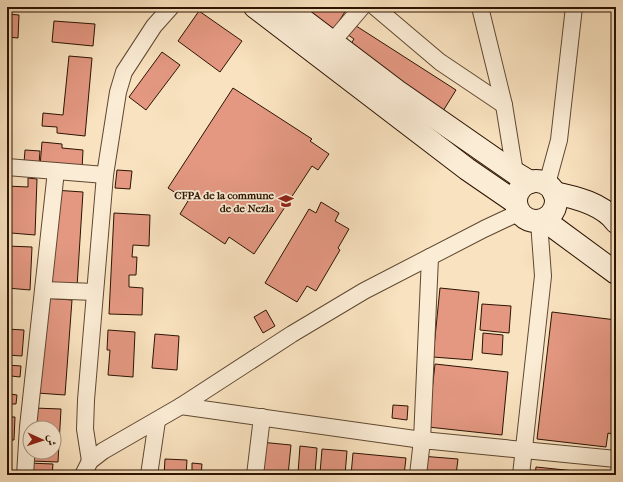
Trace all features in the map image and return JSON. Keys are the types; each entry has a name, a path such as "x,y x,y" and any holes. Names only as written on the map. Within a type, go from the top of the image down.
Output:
{"street":[{"path":"87,468 85,428 95,292 105,175 118,92 124,72 154,26 171,7"},
{"path":"255,7 517,207 527,220 541,221 616,273"},
{"path":"286,7 333,41 397,91 536,183 596,206 616,222"},
{"path":"333,41 362,7"},
{"path":"375,7 440,62 504,105"},
{"path":"480,7 504,105 536,183 556,205 554,211 541,221"},
{"path":"517,207 517,193 522,186 536,183 559,140 574,7"},
{"path":"7,167 105,175"},
{"path":"25,475 28,427 56,171"},
{"path":"87,468 103,451 157,421 292,334 364,290 430,256 517,207"},
{"path":"521,475 543,276 541,221"},
{"path":"418,475 422,440 430,256"},
{"path":"44,290 95,292"},
{"path":"180,406 422,440 616,459"},
{"path":"255,475 262,417"},
{"path":"149,475 157,421"}],"building":[{"path":"297,7 341,7 346,10 333,31"},
{"path":"199,11 242,41 220,72 178,41"},
{"path":"7,14 19,15 18,38 7,37"},
{"path":"54,21 95,24 93,46 52,42"},
{"path":"350,22 456,90 443,111 347,50 354,39 344,32"},
{"path":"162,52 180,65 146,110 129,97"},
{"path":"69,56 92,58 85,136 57,133 57,127 42,126 43,113 63,115"},
{"path":"233,88 312,139 310,141 329,154 318,170 312,166 254,254 229,237 225,244 180,214 188,201 168,188"},
{"path":"42,142 62,144 62,148 83,150 82,169 40,166"},
{"path":"25,150 40,151 39,164 24,163"},
{"path":"117,170 132,171 130,189 115,188"},
{"path":"28,178 37,179 35,235 11,233 11,221 7,221 7,186 28,187"},
{"path":"54,190 83,192 77,287 48,285"},
{"path":"321,202 339,213 335,221 349,229 338,248 340,250 316,291 307,286 297,302 265,283 309,209 316,213"},
{"path":"114,213 150,215 149,246 133,245 132,257 137,257 136,275 129,275 129,287 143,288 142,315 109,314"},
{"path":"7,246 32,247 30,290 7,288"},
{"path":"440,288 479,292 472,360 433,357"},
{"path":"45,298 72,300 65,395 37,393"},
{"path":"482,304 511,306 509,333 480,330"},
{"path":"266,310 275,326 263,333 254,317"},
{"path":"552,312 616,320 616,414 612,434 608,433 606,447 537,439"},
{"path":"7,329 24,330 22,356 7,355"},
{"path":"108,330 135,332 133,377 108,375 110,350 107,350"},
{"path":"483,333 503,335 502,355 482,353"},
{"path":"155,334 179,336 177,370 152,368"},
{"path":"435,364 508,372 502,435 428,427"},
{"path":"7,365 21,366 20,377 11,376 10,394 17,395 16,404 7,404"},
{"path":"393,405 408,406 407,420 392,418"},
{"path":"34,408 61,409 60,420 33,420"},
{"path":"7,417 15,417 14,440 7,440"},
{"path":"260,442 291,445 288,475 257,475"},
{"path":"300,446 317,448 315,474 298,473"},
{"path":"322,449 347,451 345,475 320,473"},
{"path":"353,453 406,458 404,475 351,475"},
{"path":"7,454 11,454 10,475 7,475"},
{"path":"421,456 458,459 456,475 419,475"},
{"path":"165,459 187,460 186,475 164,475"},
{"path":"31,460 58,460 58,462"},
{"path":"28,463 53,464 52,475 28,475"},
{"path":"192,463 202,464 201,475 192,475"},
{"path":"536,467 575,471 574,475 535,475"}],"place":[{"name":"CFPA de la commune de de Nezla","path":"286,201"}]}
